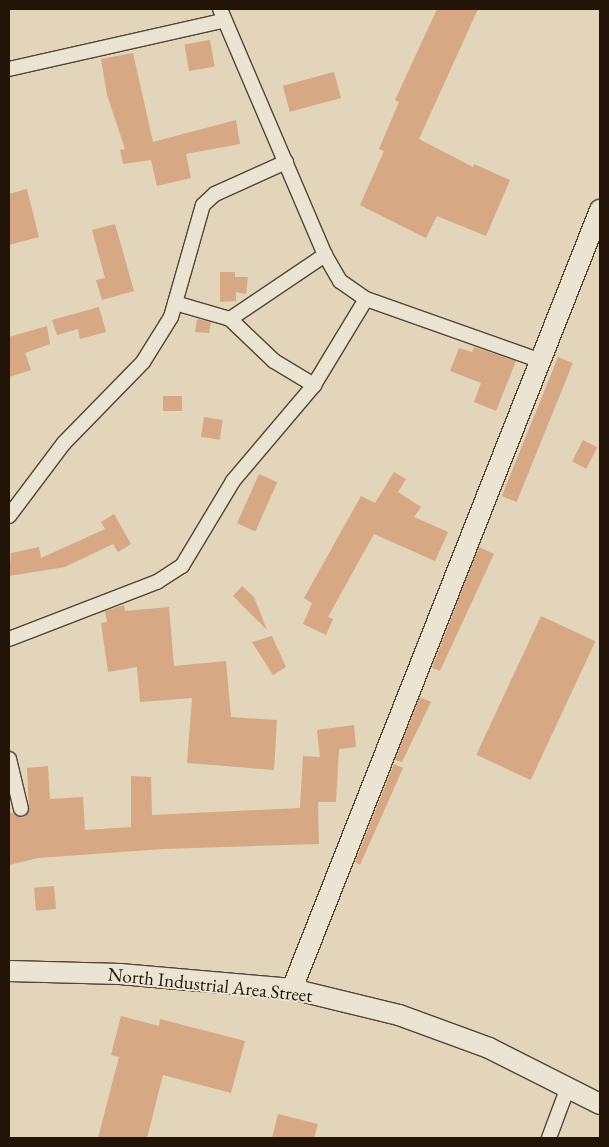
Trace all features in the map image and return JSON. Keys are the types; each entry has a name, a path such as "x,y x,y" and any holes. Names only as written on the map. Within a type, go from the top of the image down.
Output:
{"street":[{"path":"9,69 221,15 325,256 340,281 366,299 541,360"},
{"path":"9,516 64,443 143,362 175,303 203,205 216,194 286,162"},
{"path":"292,989 600,210"},
{"path":"230,319 325,256"},
{"path":"9,639 157,582 182,566 233,481 314,385 366,299"},
{"path":"175,303 230,319 274,361 314,385"},
{"path":"9,759 21,809"},
{"name":"North Industrial Area Street","path":"9,971 120,974 292,989 399,1015 489,1048 600,1104"},
{"path":"549,1138 568,1087"}],"building":[{"path":"437,9 478,9 419,139 473,167 474,164 510,180 486,236 437,216 426,238 360,205 384,151 379,149 399,102 395,100"},
{"path":"210,40 215,67 189,71 184,45"},
{"path":"133,53 153,142 236,120 240,144 186,154 191,178 157,186 151,160 123,164 120,150 125,149 107,95 101,59"},
{"path":"334,72 341,98 290,112 283,86"},
{"path":"27,189 39,237 9,245 9,194"},
{"path":"115,224 134,291 102,300 96,280 105,278 92,230"},
{"path":"220,272 235,272 235,277 248,277 246,294 236,292 236,301 220,302"},
{"path":"99,307 106,332 80,339 78,329 57,335 52,320"},
{"path":"197,319 211,322 209,333 195,332"},
{"path":"47,326 50,344 25,353 31,370 9,377 9,337"},
{"path":"474,347 516,361 496,411 474,402 481,383 450,371 459,348 472,352"},
{"path":"558,357 573,363 517,502 502,496"},
{"path":"163,396 182,396 182,411 163,411"},
{"path":"204,417 223,420 220,440 201,437"},
{"path":"583,440 597,447 586,469 572,461"},
{"path":"394,472 406,479 398,492 421,507 414,517 448,532 435,561 374,534 328,617 333,619 326,635 303,624 312,603 304,598 361,496 375,503"},
{"path":"259,474 277,482 255,531 237,523"},
{"path":"114,514 131,544 118,552 113,544 65,567 9,576 11,553 39,547 41,558 105,529 101,522"},
{"path":"479,547 494,554 440,671 432,668"},
{"path":"242,586 254,597 267,630 233,596"},
{"path":"124,605 125,611 169,607 174,666 226,661 231,717 277,720 274,770 187,763 192,698 140,702 137,667 108,672 101,623 107,622 105,611"},
{"path":"541,616 595,641 531,780 476,755"},
{"path":"272,636 286,667 273,675 252,642"},
{"path":"420,697 431,702 402,762 395,760"},
{"path":"354,725 356,747 339,749 336,802 318,802 319,844 163,849 38,858 9,865 9,812 23,818 29,811 27,768 48,766 50,799 83,797 85,830 131,827 131,776 151,777 152,815 300,808 303,756 320,757 317,730"},
{"path":"394,764 403,768 360,865 355,862"},
{"path":"54,886 56,909 36,911 34,888"},
{"path":"121,1016 159,1026 160,1019 245,1041 231,1093 163,1075 147,1138 98,1138 119,1057 111,1055"},
{"path":"278,1114 318,1124 314,1138 272,1138"}]}
